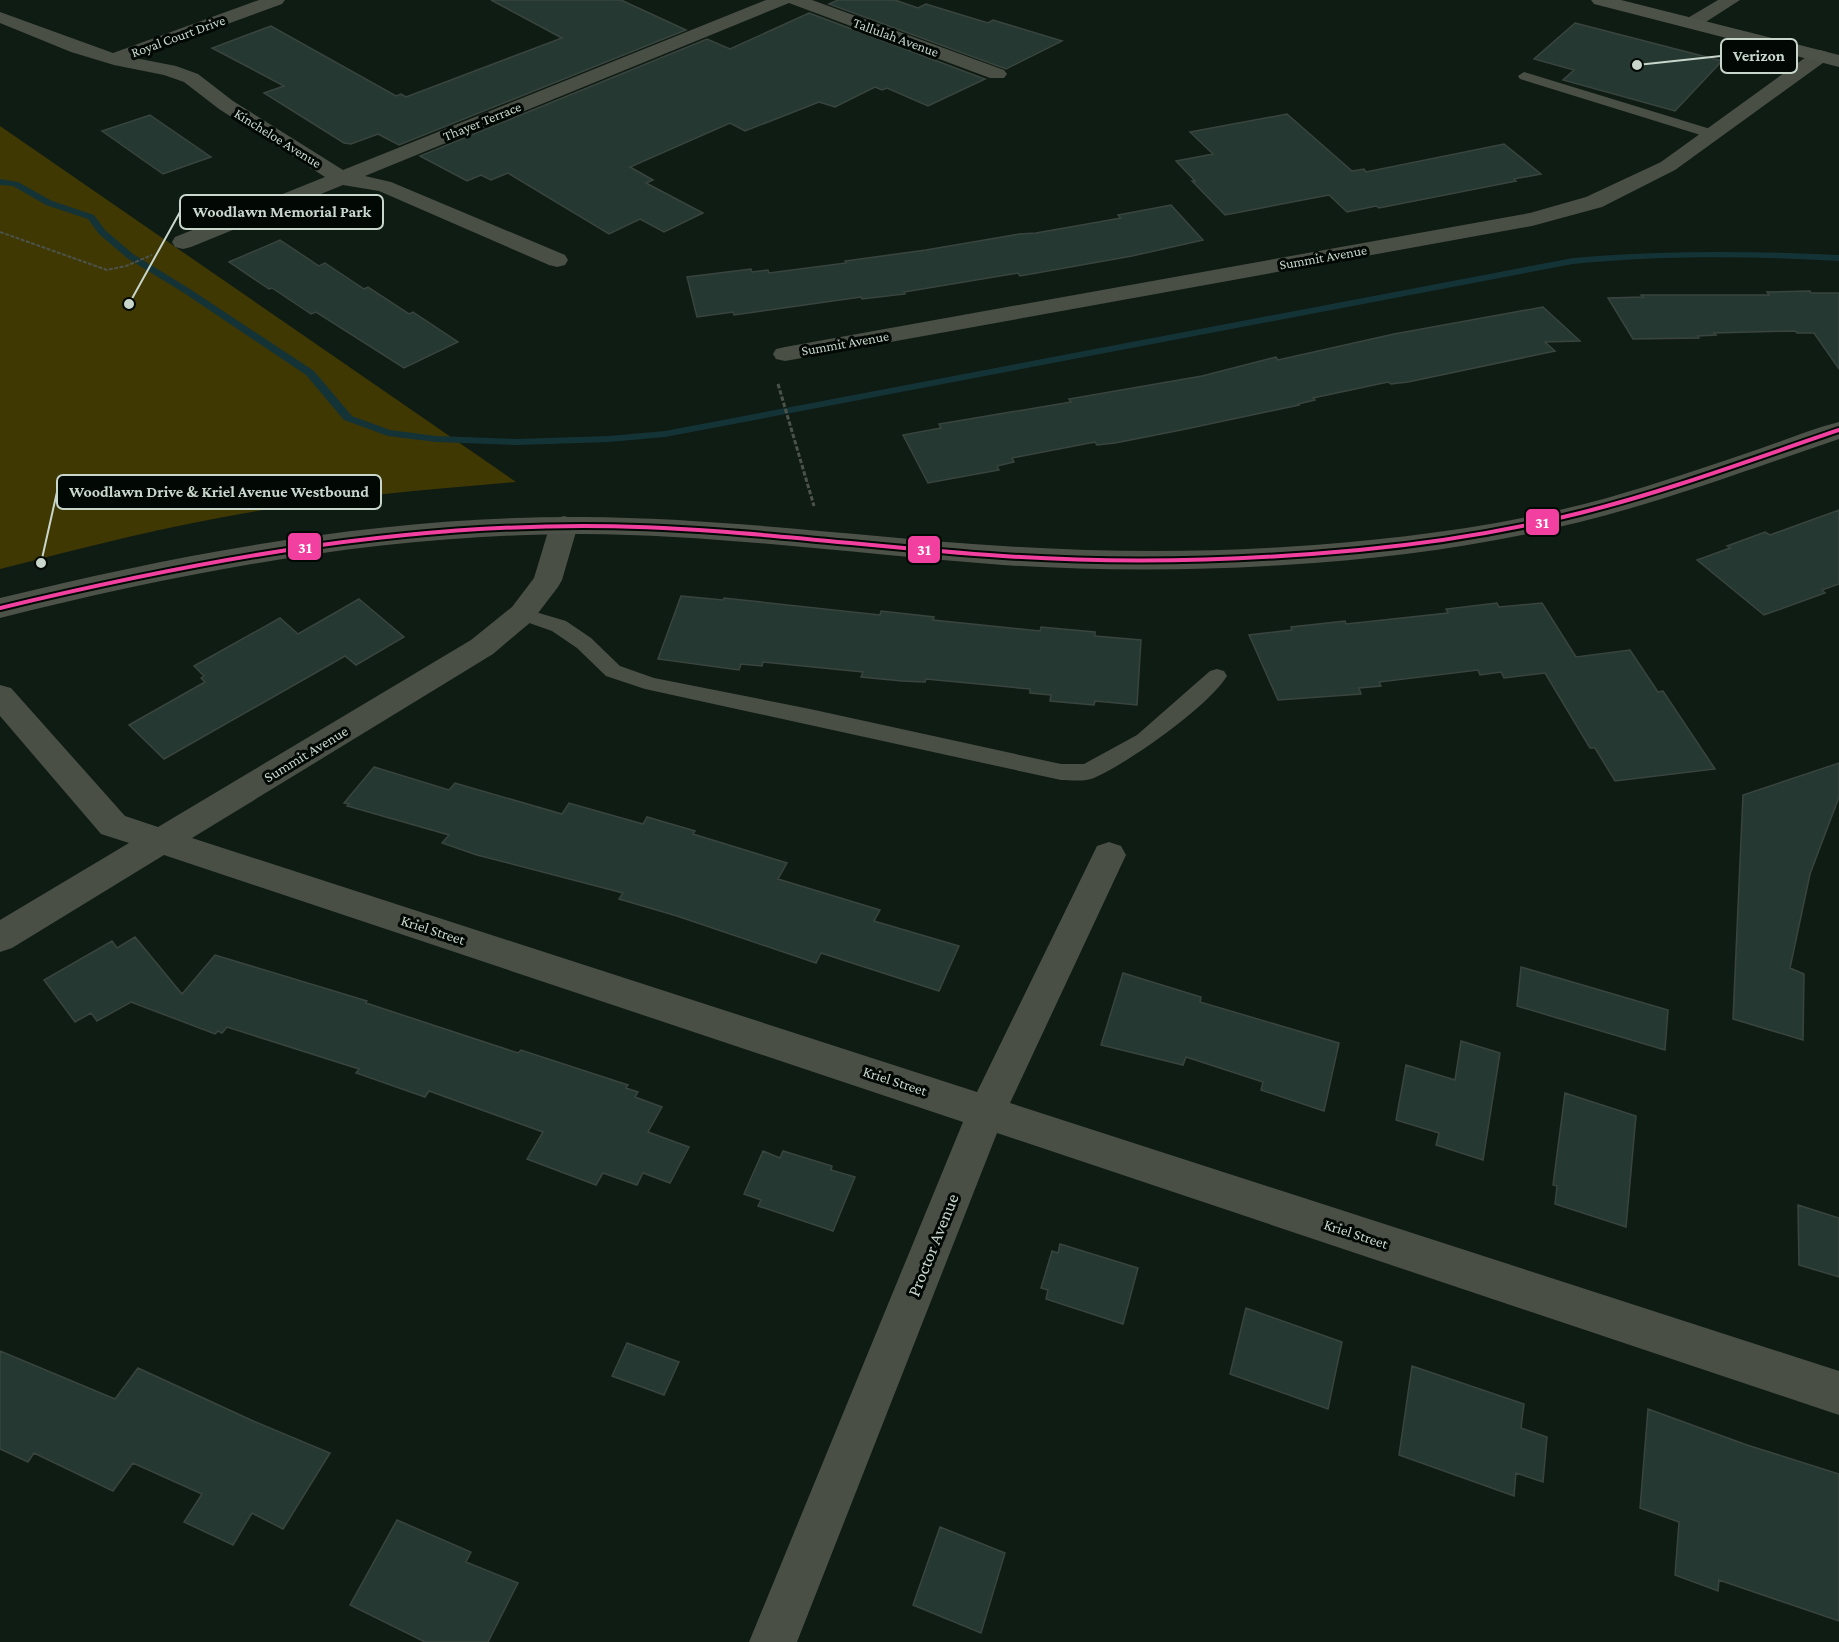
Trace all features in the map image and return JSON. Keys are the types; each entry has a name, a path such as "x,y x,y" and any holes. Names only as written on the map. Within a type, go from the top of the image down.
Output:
{"main road":[{"path":"1600,0 1830,58"},
{"path":"0,608 105,581 242,554 357,538 458,528 564,525 666,528 1063,558 1195,561 1336,553 1446,539 1544,522 1639,498 1839,430"}],"street":[{"name":"Royal Court Drive","path":"114,59 276,0"},
{"name":"Thayer Terrace","path":"183,242 782,0"},
{"name":"Tallulah Avenue","path":"795,0 997,74"},
{"path":"1692,23 1731,0"},
{"name":"Kincheloe Avenue","path":"0,17 78,48 114,59 169,70 190,78 226,105 341,178 384,186 557,260"},
{"name":"Summit Avenue","path":"785,354 1532,219 1594,202 1668,166 1712,134 1830,58"},
{"name":"Summit Avenue","path":"0,938 482,647 522,614 548,580 564,525"},
{"name":"Kriel Street","path":"0,696 113,825 987,1111 1839,1394"},
{"name":"Proctor Avenue","path":"773,1642 987,1111 1109,855"}],"lane":[{"path":"1524,76 1712,134"},
{"path":"522,614 559,626 584,643 613,671 652,684 810,716 1061,772 1087,772 1144,740 1217,676"}],"path":[{"path":"0,232 107,270 126,266 153,255"},
{"path":"783,399 823,540"}],"shaded area":[{"path":"0,126 516,482 329,500 226,516 0,569"}],"building":[{"path":"491,0 621,0 686,30 399,145 378,134 351,144 344,143 264,93 284,86 212,48 271,26 396,96 401,94 406,97 562,38"},
{"path":"838,0 895,0 918,8 926,4 988,23 993,20 1062,41 1006,69 829,4"},
{"path":"809,13 985,79 928,106 887,88 882,90 875,87 835,107 819,102 745,131 730,123 630,167 653,180 646,183 703,213 664,232 640,219 609,234 508,173 491,180 481,175 467,181 420,156 707,39 730,49"},
{"path":"1575,23 1722,61 1675,111 1563,80 1574,70 1534,59"},
{"path":"1287,114 1352,171 1364,169 1366,172 1504,144 1541,174 1379,208 1376,206 1347,212 1329,195 1225,215 1176,161 1213,154 1190,132"},
{"path":"150,115 211,157 163,174 102,131"},
{"path":"1171,205 1203,240 1132,256 1020,276 1018,273 904,292 905,294 862,299 861,297 734,315 733,312 697,317 687,277 751,269 752,272 768,270 769,273 846,263 845,261 1121,218 1118,215"},
{"path":"280,240 319,266 325,263 364,289 368,287 409,314 413,312 458,342 404,368 316,312 311,314 272,288 269,289 229,262"},
{"path":"1810,291 1811,293 1839,293 1839,369 1814,333 1795,331 1714,333 1716,335 1698,336 1699,338 1633,339 1608,298 1643,297 1641,295 1769,295 1767,292"},
{"path":"1543,307 1580,341 1545,342 1555,351 1408,382 1391,384 1388,382 1313,398 1315,400 1299,405 1181,430 1115,443 1097,445 1095,442 1012,458 1014,462 997,466 999,470 928,483 903,435 941,428 939,424 1071,402 1069,399 1202,376 1276,357 1278,360 1394,334"},
{"path":"1839,510 1839,584 1822,590 1825,593 1764,615 1697,560 1765,532 1770,535"},
{"path":"681,596 723,600 724,598 880,615 881,611 934,617 933,620 1040,631 1041,627 1095,632 1095,636 1141,640 1137,705 1095,701 1094,705 1050,701 1051,695 1030,693 1030,689 926,679 925,682 861,677 863,672 763,662 762,666 741,664 739,670 658,659"},
{"path":"359,599 404,637 356,665 345,656 164,759 129,725 205,682 201,678 204,676 194,666 280,618 298,634"},
{"path":"1497,603 1499,607 1542,603 1576,657 1630,650 1658,692 1663,691 1715,769 1615,781 1595,748 1590,748 1545,673 1504,678 1501,672 1480,675 1478,670 1379,682 1381,686 1359,688 1361,694 1278,700 1249,635 1292,630 1291,627 1345,621 1346,624 1448,613 1446,609"},
{"path":"1839,763 1839,797 1810,874 1790,968 1804,974 1803,1040 1733,1019 1743,795"},
{"path":"374,767 449,790 455,783 562,814 569,803 643,824 647,817 695,831 693,834 787,863 778,879 880,910 874,921 959,946 939,991 821,953 816,963 619,899 623,893 477,855 442,843 449,835 347,806 349,804 344,803"},
{"path":"135,937 182,994 215,955 367,1001 366,1003 518,1053 521,1050 628,1085 626,1088 638,1092 635,1097 662,1107 648,1132 689,1147 670,1183 643,1173 637,1185 603,1173 596,1185 527,1159 543,1132 429,1091 425,1097 356,1073 359,1069 227,1027 222,1033 218,1031 215,1034 131,1002 97,1021 91,1013 75,1022 44,980 112,941 117,948"},
{"path":"1521,967 1668,1010 1665,1050 1517,1006"},
{"path":"1123,973 1201,997 1200,1002 1339,1043 1324,1111 1261,1090 1263,1082 1186,1057 1183,1065 1101,1045"},
{"path":"1461,1041 1500,1053 1483,1160 1436,1145 1439,1133 1396,1120 1406,1065 1455,1080"},
{"path":"1565,1093 1636,1116 1626,1227 1555,1204 1557,1186 1553,1185"},
{"path":"763,1151 780,1158 783,1151 832,1166 831,1170 855,1177 833,1231 758,1206 761,1200 744,1194"},
{"path":"1798,1205 1839,1218 1839,1277 1799,1265"},
{"path":"1060,1244 1138,1268 1123,1324 1046,1299 1048,1290 1041,1288 1052,1251 1058,1253"},
{"path":"1246,1308 1342,1342 1328,1409 1230,1374"},
{"path":"627,1343 679,1362 664,1395 612,1376"},
{"path":"0,1351 115,1399 138,1368 251,1420 330,1453 283,1529 252,1513 233,1545 184,1522 202,1494 133,1463 113,1491 34,1453 28,1462 0,1449"},
{"path":"1412,1366 1524,1404 1521,1428 1547,1437 1543,1482 1516,1473 1514,1496 1399,1455"},
{"path":"1648,1409 1747,1445 1839,1474 1839,1621 1719,1580 1718,1591 1675,1575 1679,1522 1640,1508"},
{"path":"397,1520 471,1552 466,1562 518,1583 488,1642 425,1642 350,1605"},
{"path":"940,1527 1005,1553 981,1633 913,1605"}],"waterway":[{"path":"0,182 15,184 49,203 91,217 102,232 130,256 310,373 348,418 388,433 436,439 517,442 609,439 665,434 1573,261 1706,254 1839,258"}],"transit line":[{"name":"31","path":"0,608 144,575 289,549 362,539 509,527 583,526 688,529 951,552 1073,559 1214,559 1359,550 1434,542 1544,522 1678,485 1839,430"}],"place":[{"name":"Verizon","path":"1637,65"},
{"name":"Woodlawn Memorial Park","path":"129,304"},
{"name":"Woodlawn Drive & Kriel Avenue Westbound","path":"41,563"}]}
